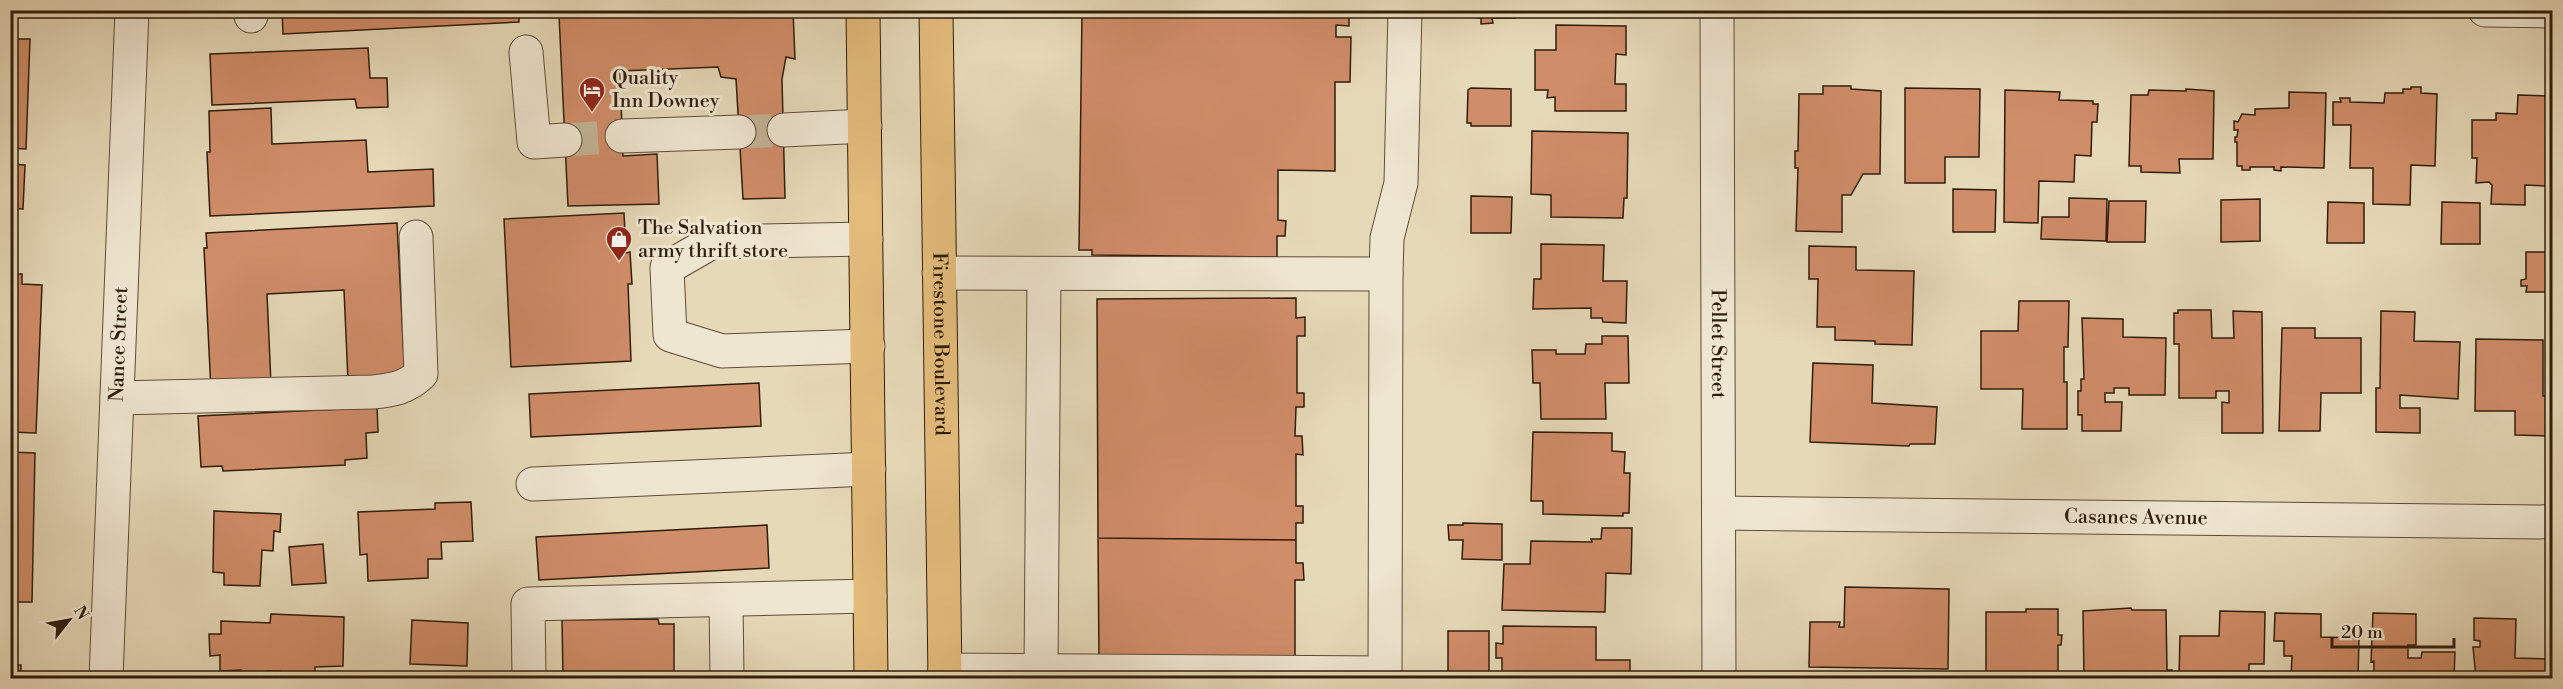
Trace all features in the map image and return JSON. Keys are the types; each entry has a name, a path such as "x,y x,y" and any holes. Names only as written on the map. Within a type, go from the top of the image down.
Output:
{"main road":[{"path":"863,10 871,678"},
{"name":"Firestone Boulevard","path":"936,10 945,674"}],"street":[{"name":"Nance Street","path":"106,678 132,10"},
{"path":"945,674 1041,671 1385,673 1387,238 1401,183 1405,10"},
{"name":"Pellet Street","path":"1718,10 1719,678"},
{"path":"2485,10 2553,11"},
{"path":"526,52 534,142 565,140"},
{"path":"784,130 865,126"},
{"path":"622,136 739,132"},
{"path":"117,398 373,392 396,390 411,383 421,374 416,237"},
{"path":"866,240 712,242 667,268 670,335 722,351 868,346"},
{"path":"939,273 1386,274"},
{"path":"1041,671 1044,273"},
{"path":"533,484 869,469"},
{"name":"Casanes Avenue","path":"1719,513 2553,522"},
{"path":"529,678 528,604 870,596"},
{"path":"726,600 727,678"}],"building":[{"path":"282,10 519,10 519,22 283,34"},
{"path":"559,10 666,10 559,15"},
{"name":"Quality Inn Downey","path":"666,10 793,10 795,59 786,57 782,79 785,198 743,199 736,79 721,77 718,67 620,71 623,156 657,154 659,204 568,206 559,15"},
{"path":"1082,10 1349,10 1349,26 1336,25 1336,37 1351,37 1350,82 1335,82 1335,171 1278,170 1278,220 1286,221 1285,236 1277,236 1277,257 1092,255 1092,250 1079,250"},
{"path":"1473,10 1515,10 1515,18 1492,18 1493,23 1481,24 1481,18 1473,17"},
{"path":"1556,25 1626,26 1626,55 1616,54 1615,84 1626,84 1626,111 1555,111 1555,97 1547,98 1548,90 1535,90 1535,50 1556,50"},
{"path":"10,39 30,39 26,149 10,148"},
{"path":"368,48 370,78 387,78 388,107 357,108 355,99 212,105 210,54"},
{"path":"1823,86 1851,86 1851,89 1881,91 1880,174 1863,174 1851,195 1842,195 1842,232 1796,231 1798,168 1795,168 1795,151 1798,151 1799,94 1823,94"},
{"path":"2411,87 2421,87 2421,93 2437,94 2435,166 2411,165 2410,205 2373,204 2373,168 2350,168 2351,125 2333,125 2333,102 2341,102 2340,98 2350,98 2350,102 2384,103 2385,93 2403,93 2403,89 2411,89"},
{"path":"1471,88 1511,89 1511,126 1471,126 1471,123 1467,123 1468,90"},
{"path":"1905,88 1980,89 1979,157 1945,157 1945,183 1905,183"},
{"path":"2186,89 2214,91 2213,159 2179,159 2180,173 2141,172 2141,166 2129,166 2131,95 2148,95 2149,90 2186,91"},
{"path":"2005,90 2060,92 2059,100 2093,101 2093,104 2098,104 2097,122 2092,122 2091,156 2075,155 2074,182 2039,181 2038,223 2004,222"},
{"path":"2289,92 2326,93 2324,168 2281,167 2281,171 2274,170 2274,167 2250,167 2250,170 2242,170 2242,166 2237,166 2235,137 2237,137 2238,130 2234,130 2234,121 2238,122 2242,114 2255,115 2255,109 2289,108"},
{"path":"2518,95 2548,96 2546,186 2525,185 2525,205 2491,204 2492,185 2489,182 2476,183 2477,158 2472,158 2472,120 2496,120 2496,113 2517,114"},
{"path":"271,108 272,144 366,140 368,172 433,169 434,206 210,216 207,152 210,152 209,111"},
{"path":"1532,131 1628,133 1627,198 1624,198 1623,218 1551,217 1551,195 1531,194"},
{"path":"10,164 25,165 23,209 10,208"},
{"path":"1953,189 1996,190 1995,232 1953,232"},
{"path":"1471,196 1512,197 1511,233 1471,233"},
{"path":"2069,198 2107,199 2106,241 2041,239 2042,217 2069,217"},
{"path":"2260,199 2260,241 2221,242 2221,200"},
{"path":"2109,201 2146,201 2145,242 2107,242"},
{"path":"2328,202 2364,203 2364,243 2327,243"},
{"path":"2442,202 2480,203 2480,244 2441,244"},
{"path":"624,213 626,253 630,252 632,284 628,284 631,361 511,367 504,219"},
{"path":"397,223 405,378 348,381 344,290 267,294 271,384 211,391 204,248 207,248 206,233"},
{"path":"1541,244 1604,245 1603,281 1627,281 1626,323 1603,322 1602,318 1591,318 1591,308 1533,309 1534,279 1541,279"},
{"path":"1809,246 1856,247 1856,270 1914,271 1912,345 1835,340 1835,327 1817,327 1818,279 1809,279"},
{"path":"2526,252 2552,252 2552,292 2526,292 2527,286 2521,286 2521,280 2526,279"},
{"path":"10,274 22,274 22,284 42,285 36,433 10,432"},
{"path":"1296,298 1296,318 1305,317 1305,336 1297,336 1297,393 1304,393 1304,407 1296,407 1295,436 1302,436 1303,455 1296,454 1296,506 1303,506 1303,523 1296,523 1296,540 1098,538 1097,299"},
{"path":"2019,301 2069,301 2068,347 2064,347 2067,429 2022,429 2023,389 1981,389 1981,331 2018,331"},
{"path":"2178,310 2211,310 2212,338 2234,338 2233,311 2262,312 2263,433 2222,433 2222,402 2229,403 2229,391 2216,391 2216,398 2179,398 2179,344 2174,344 2174,313 2178,313"},
{"path":"2381,311 2415,312 2414,341 2460,342 2458,399 2400,395 2400,408 2420,408 2420,433 2376,432 2376,388 2380,388"},
{"path":"2082,318 2123,319 2123,337 2166,338 2165,395 2129,395 2129,388 2114,388 2114,393 2105,393 2105,402 2122,402 2121,431 2082,431 2082,415 2078,415 2078,391 2081,391 2081,379 2084,379"},
{"path":"2282,328 2315,328 2315,338 2361,338 2361,393 2321,393 2320,431 2279,431"},
{"path":"1602,336 1628,336 1629,383 1605,383 1606,419 1541,419 1540,383 1533,383 1532,350 1556,350 1556,354 1585,354 1586,344 1602,344"},
{"path":"2476,339 2543,340 2543,396 2552,396 2552,436 2515,435 2515,411 2475,411"},
{"path":"1813,363 1873,365 1872,403 1937,407 1935,444 1910,444 1909,446 1810,442"},
{"path":"759,383 761,426 531,437 529,394"},
{"path":"377,405 378,432 366,433 367,458 345,460 345,465 223,471 222,466 201,467 198,416 362,408"},
{"path":"1533,432 1612,433 1612,451 1625,452 1624,473 1630,473 1629,513 1623,513 1623,516 1543,514 1543,501 1531,501"},
{"path":"10,452 35,453 32,602 10,602"},
{"path":"471,502 473,541 441,542 442,559 428,559 428,578 368,581 367,554 360,555 358,512 435,509 435,503"},
{"path":"214,511 281,514 280,532 274,531 273,551 262,550 260,586 224,585 224,573 213,572"},
{"path":"1463,523 1502,524 1502,560 1462,559 1463,540 1449,540 1448,525 1463,525"},
{"path":"767,525 769,568 539,580 536,537"},
{"path":"1602,528 1632,528 1631,574 1606,573 1605,612 1502,610 1504,564 1530,564 1531,541 1592,542 1591,539 1601,539"},
{"path":"1098,538 1296,540 1296,563 1303,563 1304,580 1295,580 1295,659 1099,659"},
{"path":"323,544 326,583 292,585 289,547"},
{"path":"1845,587 1949,589 1948,669 1809,667 1810,622 1840,622 1839,627 1844,627"},
{"path":"2131,608 2132,610 2166,610 2167,670 2172,670 2172,678 2084,678 2083,611"},
{"path":"2026,609 2058,609 2058,635 2062,635 2061,645 2058,645 2058,678 1986,678 1986,612 2026,612"},
{"path":"2220,611 2265,612 2264,664 2249,664 2249,678 2179,678 2180,636 2219,636"},
{"path":"2275,613 2321,614 2321,637 2359,638 2358,678 2291,678 2292,656 2284,656 2284,641 2274,641"},
{"path":"2373,613 2416,614 2416,645 2408,645 2408,658 2421,658 2422,652 2455,652 2454,678 2374,678 2374,661 2371,662"},
{"path":"271,614 344,617 343,666 315,667 315,678 282,678 281,671 267,671 267,678 241,678 241,670 220,671 220,655 210,656 209,634 221,634 221,621 270,623"},
{"path":"2474,618 2516,619 2515,658 2552,659 2552,678 2476,678 2473,647 2480,647 2480,641 2474,640"},
{"path":"658,619 659,624 674,624 674,678 563,678 562,620"},
{"path":"412,620 468,623 467,666 410,664"},
{"path":"1503,626 1596,627 1596,660 1630,660 1630,678 1502,678 1502,658 1496,658 1496,643 1503,644"},
{"path":"1448,631 1489,631 1489,678 1448,678"},
{"path":"10,665 21,665 21,678 10,678"},
{"path":"1938,675 1979,675 1979,678 1938,678"}],"tunnel":[{"path":"739,132 784,130"},
{"path":"565,140 622,136"}],"place":[{"name":"Quality Inn Downey","path":"592,113"},
{"name":"The Salvation army thrift store","path":"619,262"}]}
